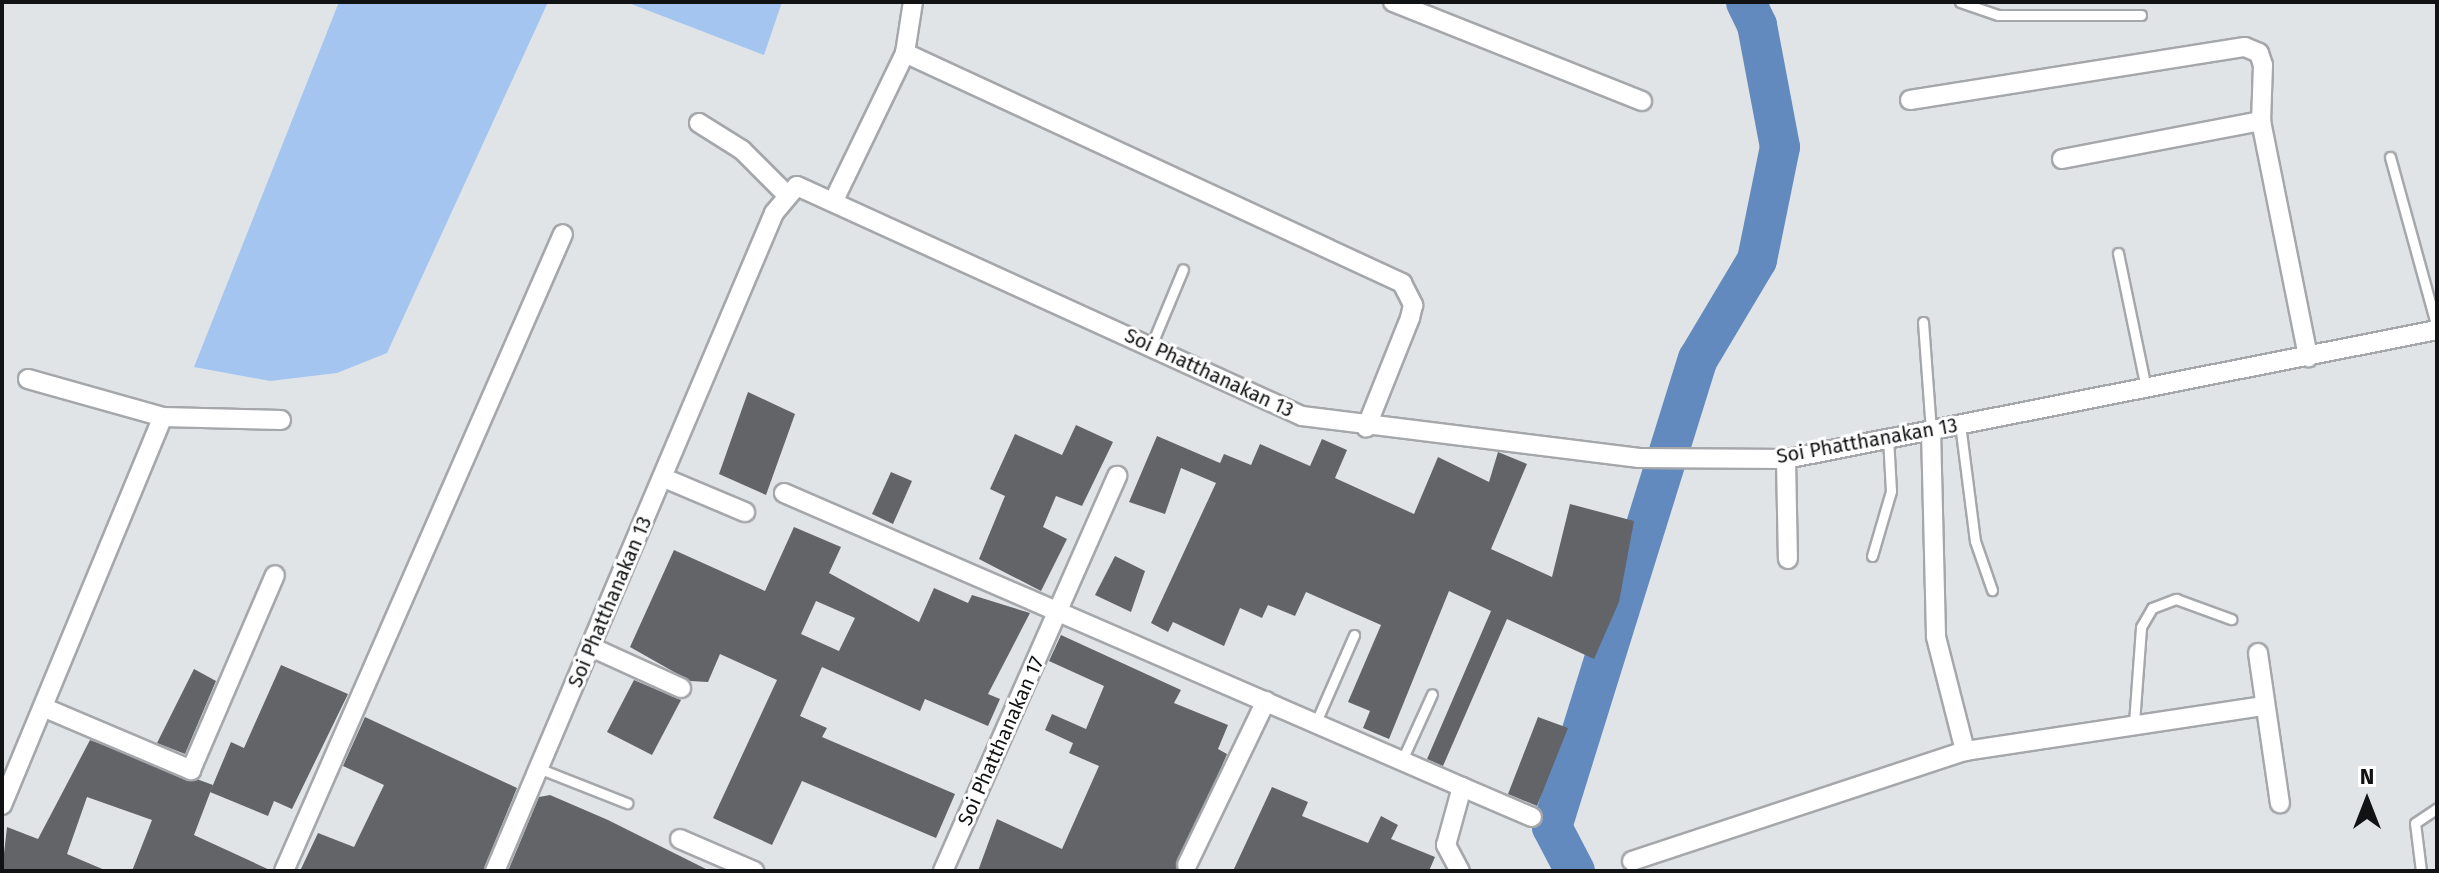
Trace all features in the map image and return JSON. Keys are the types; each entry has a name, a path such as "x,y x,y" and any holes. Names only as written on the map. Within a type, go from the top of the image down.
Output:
{"street":[{"path":"835,198 905,53 913,2"},
{"path":"1393,2 1642,101"},
{"path":"1910,100 2245,47 2259,53 2263,65 2261,121 2308,357"},
{"path":"905,53 1402,283 1413,305 1410,318 1366,428"},
{"path":"2062,159 2261,121"},
{"path":"699,123 742,150 785,193"},
{"name":"Soi Phatthanakan 13","path":"495,871 785,193 811,187 1302,416 1366,428 1639,458 1786,459 2437,329"},
{"path":"284,871 563,234"},
{"path":"28,379 163,417 281,420"},
{"path":"2,805 45,708 163,417"},
{"path":"1931,430 1936,637 1965,751"},
{"path":"1786,459 1788,559"},
{"name":"Soi Phatthanakan 17","path":"943,871 1117,476"},
{"path":"664,478 745,512"},
{"path":"784,493 1403,758 1532,817"},
{"path":"45,708 191,770 275,575"},
{"path":"591,647 681,688"},
{"path":"2258,653 2262,706 2280,803"},
{"path":"1187,865 1266,701"},
{"path":"1632,861 1965,751 2262,706"},
{"path":"1460,871 1446,845 1462,787"},
{"path":"680,839 744,869"}],"lane":[{"path":"1960,2 1998,15 2141,15"},
{"path":"2390,157 2437,329"},
{"path":"2118,253 2146,388"},
{"path":"1151,346 1183,269"},
{"path":"1923,322 1931,430"},
{"path":"1960,424 1975,541 1992,590"},
{"path":"1872,556 1891,491 1888,438"},
{"path":"2134,723 2141,627 2152,608 2176,599 2231,619"},
{"path":"1316,722 1354,635"},
{"path":"1403,758 1432,694"},
{"path":"538,768 627,803"},
{"path":"2421,871 2415,823 2437,808"}],"shaded area":[{"path":"339,2 548,2 387,353 337,373 270,381 194,367"},
{"path":"626,2 782,2 764,55"}],"building":[{"path":"748,392 795,414 766,495 719,474"},
{"path":"1076,425 1113,442 1082,506 1056,496 1043,527 1067,539 1041,591 979,559 1005,496 990,489 1015,434 1062,455"},
{"path":"1157,436 1220,463 1224,454 1251,465 1260,444 1310,466 1322,439 1347,450 1335,478 1414,514 1438,457 1489,482 1498,452 1527,464 1491,549 1552,577 1570,504 1634,521 1619,602 1594,659 1507,619 1443,766 1427,759 1491,611 1449,591 1389,739 1363,728 1370,711 1348,702 1381,625 1306,592 1295,616 1268,605 1262,618 1240,608 1224,646 1173,622 1168,632 1151,623 1216,483 1181,468 1165,514 1129,502"},
{"path":"891,472 912,481 893,524 872,514"},
{"path":"794,527 841,547 829,573 919,622 934,588 968,603 972,595 1030,613 988,694 1000,699 988,726 925,699 920,711 822,667 800,716 827,728 822,737 955,794 936,838 802,781 772,845 713,818 777,680 720,654 708,682 690,681 630,647 674,550 765,591","holes":["816,601 855,618 839,651 801,634"]},
{"path":"1115,556 1145,571 1131,612 1095,595"},
{"path":"1061,635 1181,690 1174,703 1228,725 1218,749 1227,754 1177,871 978,871 997,819 1062,849 1099,766 1069,753 1073,743 1045,730 1052,714 1086,729 1104,686 1049,661"},
{"path":"281,665 348,694 292,809 274,801 268,816 210,792 231,742 244,748"},
{"path":"194,669 216,681 185,754 157,743"},
{"path":"634,680 681,700 652,755 607,732"},
{"path":"365,717 517,788 483,871 300,871 318,833 354,847 384,785 343,766"},
{"path":"1538,717 1568,728 1537,806 1508,794"},
{"path":"90,740 213,785 194,835 272,871 132,871 152,820 87,797 67,854 107,871 2,871 7,827 38,839"},
{"path":"1272,787 1308,802 1302,816 1368,843 1381,816 1398,825 1391,839 1435,857 1429,871 1233,871"},
{"path":"550,795 710,871 508,871 539,797"}],"waterway":[{"path":"1575,871 1552,827 1698,359 1757,260 1780,147 1757,25 1746,2"}]}
